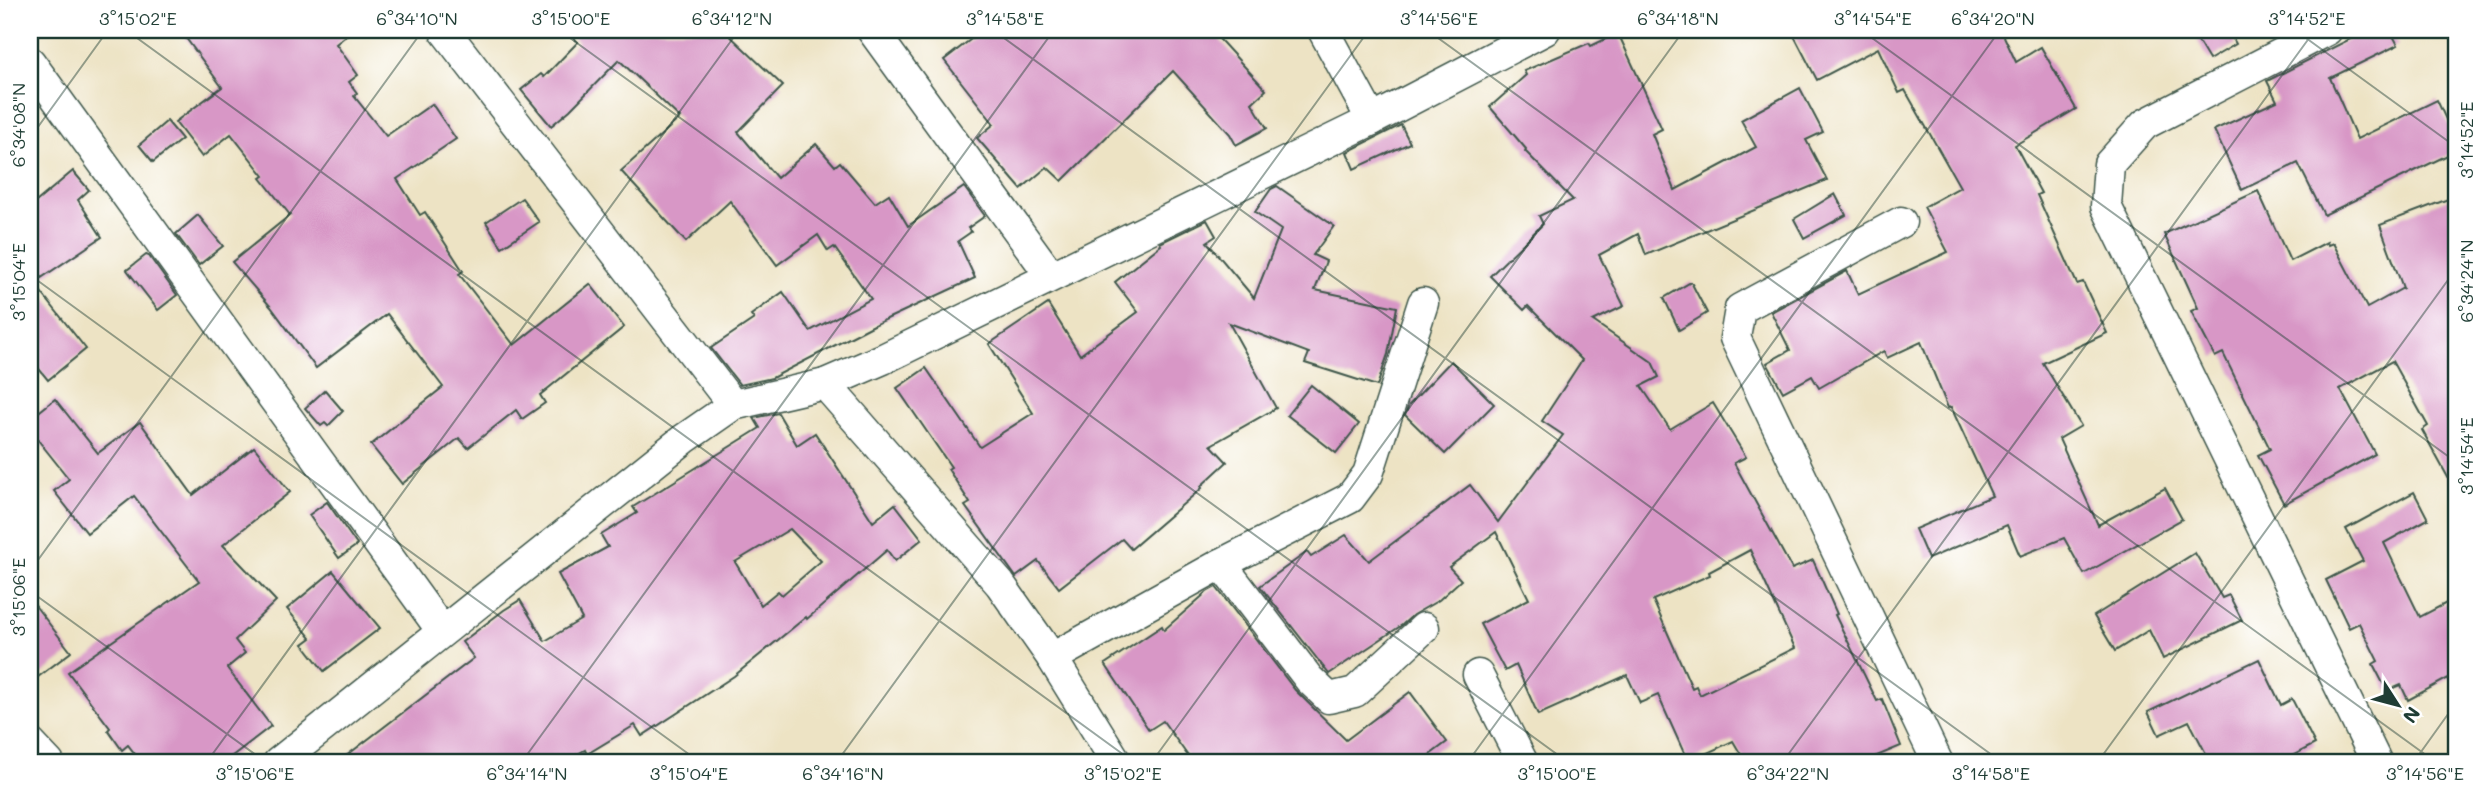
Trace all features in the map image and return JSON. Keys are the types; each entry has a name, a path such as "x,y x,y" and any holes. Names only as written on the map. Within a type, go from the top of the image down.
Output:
{"street":[{"path":"444,30 733,405"},
{"path":"872,30 1051,276"},
{"path":"1323,30 1372,120"},
{"path":"278,763 673,447 733,405 825,384 883,359 1372,120 1545,30"},
{"path":"2327,30 2145,124 2109,164 2106,206 2377,763"},
{"path":"30,62 442,631"},
{"path":"1901,222 1740,309 1735,338 1938,763"},
{"path":"1052,658 1221,564 1350,498 1368,474 1423,303"},
{"path":"825,384 1000,584 1052,658 1117,763"},
{"path":"1221,564 1309,679 1329,698 1355,692 1424,628"},
{"path":"1478,675 1524,763"},
{"path":"30,743 49,763"}],"building":[{"path":"180,30 353,30 336,44 358,75 349,82 357,93 354,96 386,136 432,104 456,139 397,179 420,215 425,212 463,271 459,274 514,345 590,284 624,327 540,395 545,403 522,419 516,410 468,448 459,438 402,484 371,445 443,387 387,314 316,368 271,307 232,262 290,215 231,134 202,157 175,122 222,87"},
{"path":"566,30 724,30 783,86 738,132 777,178 816,144 835,166 840,162 875,203 889,194 908,226 964,187 985,216 968,228 971,232 958,241 975,278 876,324 772,378 740,385 711,348 754,319 751,315 783,292 810,331 871,299 834,247 828,251 818,235 777,265 730,201 686,242 621,171 680,118 619,60 551,126 521,90 541,74 544,77 578,42"},
{"path":"983,30 1211,30 1266,90 1252,103 1267,128 1236,145 1230,134 1173,71 1062,181 1047,167 1021,189 977,138 994,124 944,60"},
{"path":"1791,30 2001,30 2016,62 2041,47 2076,109 2015,145 2041,193 2037,195 2077,284 2083,282 2107,333 2043,363 2081,426 2059,439 2098,525 2165,488 2182,519 2084,574 2064,538 2020,556 2007,525 1928,559 1915,529 1992,496 1951,407 1948,408 1921,342 1887,358 1884,351 1819,388 1812,376 1783,392 1767,363 1790,350 1771,312 1847,271 1858,294 1948,252 1924,207 1960,187 1905,90 1899,93 1878,48 1817,80"},
{"path":"2191,30 2228,30 2236,44 2209,60"},
{"path":"2368,30 2390,30 2398,45 2330,78 2357,139 2437,100 2456,141 2456,151 2324,215 2298,163 2242,190 2214,130 2277,101 2267,81"},
{"path":"1618,33 1662,129 1652,134 1675,190 1756,147 1741,120 1800,88 1823,132 1806,140 1827,180 1646,255 1638,234 1599,255 1624,306 1593,321 1652,362 1659,377 1641,386 1670,429 1713,403 1746,457 1734,463 1792,569 1813,560 1837,614 1835,615 1877,701 1882,699 1901,746 1860,763 1746,763 1733,741 1688,762 1658,695 1640,703 1627,675 1538,715 1516,665 1505,671 1480,624 1529,599 1496,532 1449,567 1461,580 1439,600 1329,674 1260,586 1307,552 1311,557 1346,535 1369,561 1470,485 1498,522 1563,435 1542,421 1582,360 1528,306 1524,310 1490,276 1543,224 1539,216 1573,200 1525,151 1490,107 1526,75 1524,71 1589,43 1591,46","holes":["1750,550 1795,648 1700,695 1696,686 1692,688 1653,600 1710,575 1709,572"]},
{"path":"167,121 182,139 153,162 139,145"},
{"path":"1401,125 1410,143 1354,169 1347,152"},
{"path":"73,171 89,190 78,200 102,237 34,283 86,349 48,380 30,358 30,207"},
{"path":"1277,186 1334,226 1313,255 1326,261 1315,290 1397,307 1388,354 1377,386 1305,363 1309,353 1229,323 1276,408 1211,445 1227,462 1201,486 1202,488 1131,549 1122,539 1059,588 1038,561 1016,577 965,506 970,503 948,469 951,467 897,388 926,368 980,447 1033,413 989,344 1048,304 1080,355 1138,312 1115,282 1161,245 1160,243 1207,220 1216,236 1207,242 1254,298 1281,230 1255,212 1271,189"},
{"path":"2258,191 2290,261 2327,242 2328,245 2333,243 2367,308 2403,288 2380,225 2456,196 2456,492 2422,430 2428,426 2392,361 2340,389 2375,454 2284,504 2258,455 2270,449 2223,353 2215,357 2191,311 2198,308 2164,234"},
{"path":"1835,194 1846,215 1804,238 1794,219"},
{"path":"522,198 539,222 502,247 486,222"},
{"path":"198,215 223,246 199,265 176,234"},
{"path":"146,255 177,295 158,310 127,270"},
{"path":"1691,282 1707,313 1679,330 1664,298"},
{"path":"1451,361 1494,404 1445,454 1405,415 1409,405"},
{"path":"1311,385 1359,424 1336,453 1287,415"},
{"path":"325,390 343,411 328,426 325,423 321,426 305,408"},
{"path":"55,399 98,453 140,422 193,495 254,447 290,492 223,545 276,601 235,640 245,653 227,668 271,726 223,763 142,763 128,745 122,750 108,730 110,728 68,672 199,581 134,496 87,533 54,491 69,479 30,430 30,419"},
{"path":"778,413 797,445 815,433 873,522 895,504 922,539 895,561 887,550 807,619 806,617 734,676 642,736 635,725 587,754 585,750 562,763 337,763 474,658 462,642 520,600 545,641 582,619 558,574 608,547 601,535 637,513 633,507 760,428 754,418","holes":["790,529 821,561 782,595 778,591 761,605 735,562"]},
{"path":"2414,492 2428,519 2384,543 2420,617 2456,598 2456,674 2408,700 2401,685 2387,691 2373,664 2378,661 2359,623 2349,628 2326,580 2363,561 2346,529"},
{"path":"327,502 357,545 339,558 309,515"},
{"path":"2195,553 2222,598 2229,595 2242,620 2163,659 2149,630 2115,651 2094,616"},
{"path":"333,571 380,628 324,671 303,644 311,638 287,609"},
{"path":"1216,587 1295,690 1346,740 1410,692 1447,742 1419,763 1193,763 1163,721 1149,730 1105,664 1162,626 1164,630"},
{"path":"30,599 71,652 30,683"},
{"path":"2259,659 2281,705 2292,699 2315,744 2279,763 2211,763 2189,721 2159,735 2148,712"}]}
